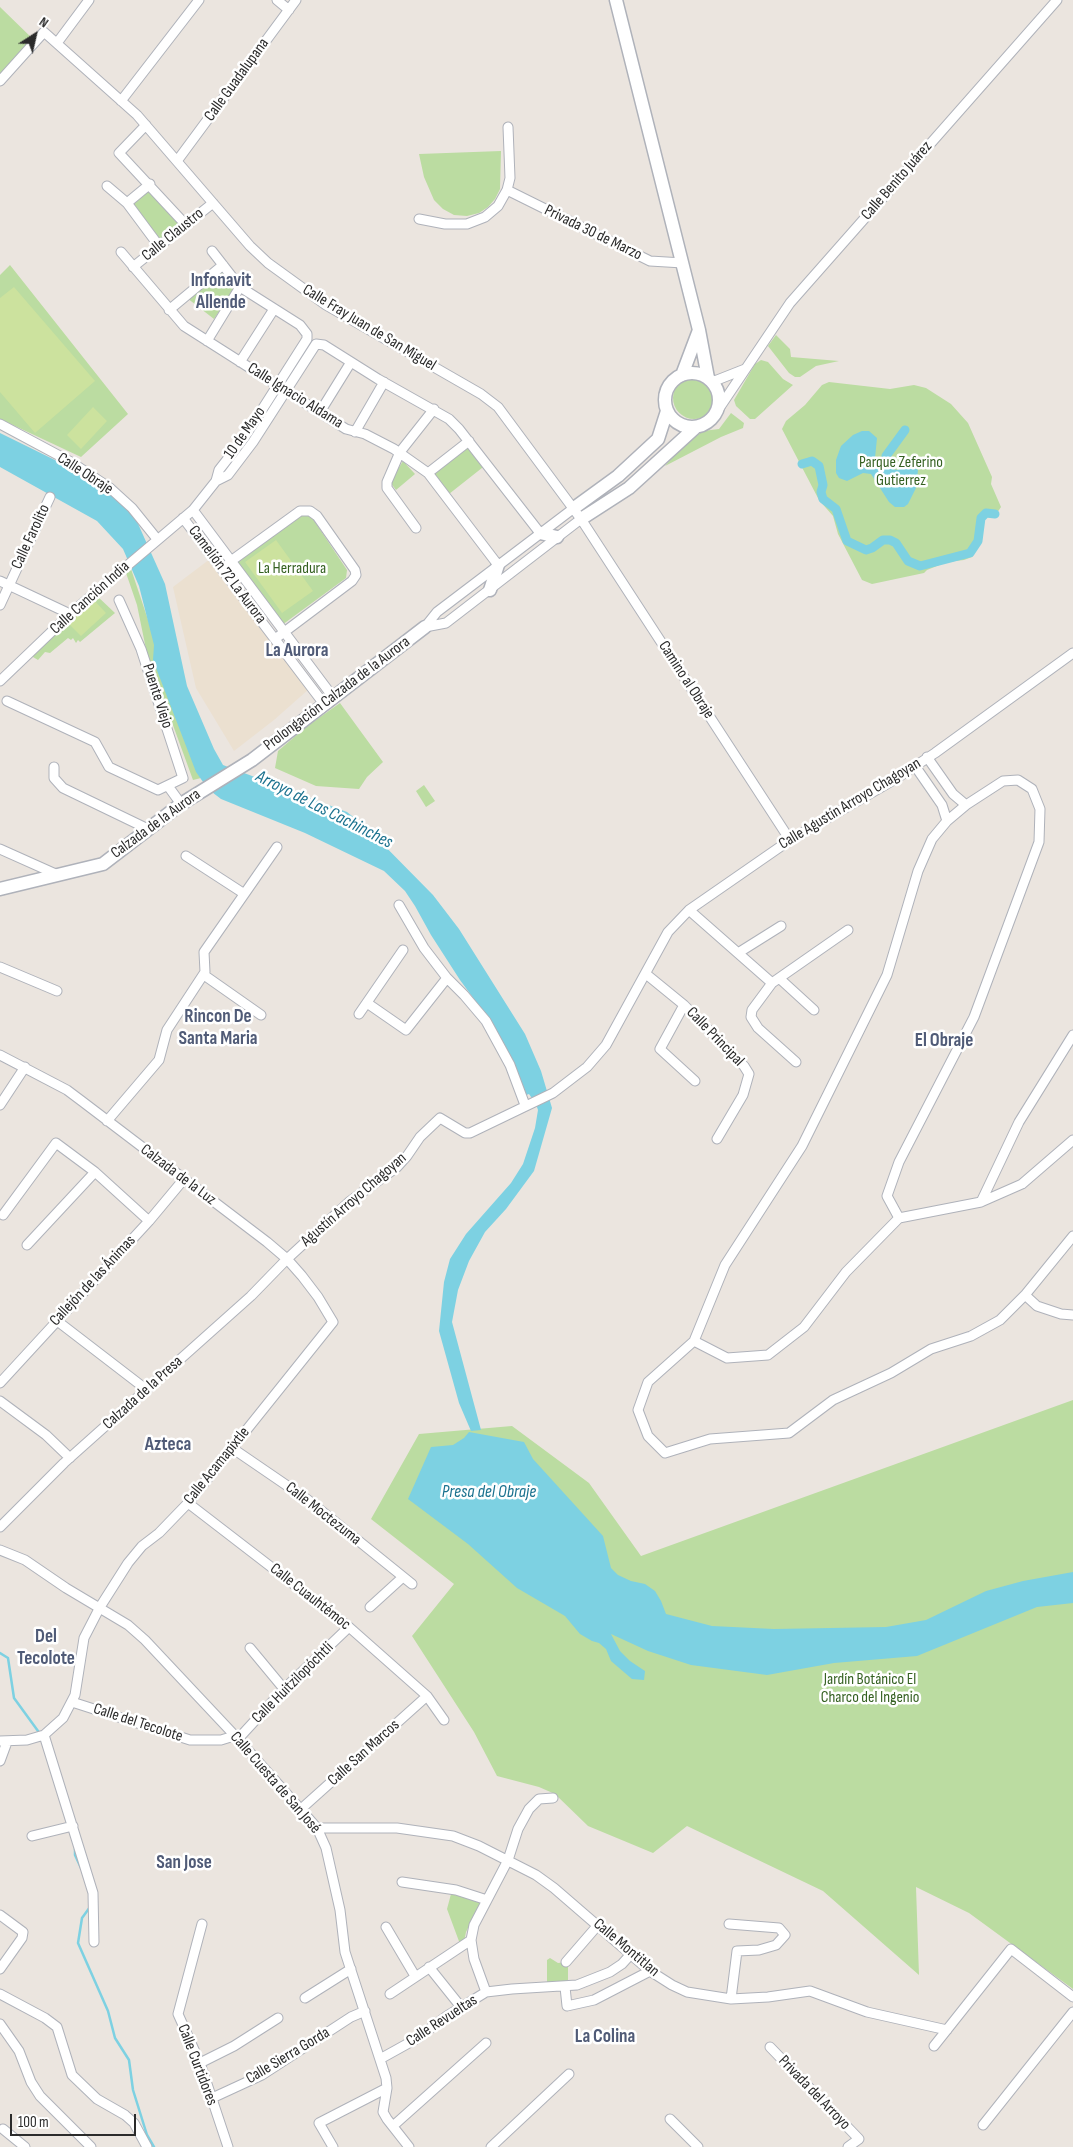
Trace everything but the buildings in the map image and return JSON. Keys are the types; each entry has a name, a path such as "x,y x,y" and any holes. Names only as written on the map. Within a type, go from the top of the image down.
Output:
{"main road":[{"path":"581,519 629,488 696,427 708,422 716,413 719,402 718,392 710,380 683,263 616,0"},
{"path":"682,375 699,330"},
{"path":"696,427 684,426 674,420 667,411 665,400 667,389 673,381 682,375 691,373 710,380"},
{"path":"574,508 618,476 658,439 667,411"},
{"path":"581,519 583,512 616,485 618,476"},
{"path":"540,532 557,537"},
{"path":"490,590 498,565"},
{"name":"Prolongación Calzada de la Aurora","path":"249,762 425,627"},
{"name":"Calzada de la Aurora","path":"0,889 103,864 181,804 249,762"}],"street":[{"path":"57,43 89,0"},
{"path":"121,100 199,0"},
{"path":"277,0 289,10"},
{"name":"Calle Guadalupana","path":"177,161 296,0"},
{"name":"Calle Benito Juárez","path":"716,413 790,302 1057,0"},
{"name":"Calle Fray Juan de San Miguel","path":"0,81 44,32 146,124 250,246 268,263 326,305 491,400 581,519"},
{"path":"146,124 119,153 150,184 186,225"},
{"path":"419,219 445,224 467,224 485,218 498,206 507,190 510,170 508,127"},
{"path":"126,203 150,184"},
{"path":"107,186 126,203 159,246"},
{"name":"Privada 30 de Marzo","path":"507,190 650,261 683,263"},
{"name":"Calle Claustro","path":"134,267 213,203"},
{"path":"212,250 240,287 274,309 240,362"},
{"name":"Calle Ignacio Aldama","path":"121,252 184,326 346,429 365,434 400,452 428,473 498,565"},
{"path":"169,310 223,265"},
{"path":"207,341 240,287"},
{"name":"10 de Mayo","path":"183,518 193,510 216,481 228,475 278,385 307,339 307,334 300,325 274,309"},
{"name":"10 de Mayo","path":"244,447 286,390 316,344 324,345 351,362"},
{"path":"320,412 351,362 449,419 540,532"},
{"path":"710,380 746,369"},
{"path":"355,432 384,382"},
{"path":"416,528 387,488 386,482 400,452 434,409"},
{"name":"Calle Obraje","path":"0,424 71,462 110,488 132,508 157,539"},
{"path":"428,473 469,442"},
{"name":"Calle Farolito","path":"0,605 50,497"},
{"name":"Prolongación Calzada de la Aurora","path":"425,627 436,612 574,508"},
{"name":"Camelión 72 La Aurora","path":"193,510 284,632 329,700"},
{"path":"223,570 232,561 300,511 310,511 316,516 355,570 356,575 352,581 275,639"},
{"name":"Calle Canción India","path":"0,681 70,614 183,518"},
{"name":"Camelión 72 La Aurora","path":"183,518 275,639 329,700"},
{"name":"Prolongación Calzada de la Aurora","path":"425,627 446,623 581,519"},
{"name":"Camino al Obraje","path":"581,519 790,840"},
{"path":"0,581 70,614"},
{"name":"Puente Viejo","path":"119,600 141,649 184,778 168,786"},
{"name":"Calle Agustín Arroyo Chagoyan","path":"526,1105 553,1093 573,1078 600,1053 668,932 689,910 790,840 915,766 1073,653"},
{"path":"7,701 96,742 109,767 158,790 168,786 181,804"},
{"path":"927,757 954,794 966,805"},
{"path":"915,766 942,805 947,820"},
{"path":"54,767 54,778 63,788 148,829"},
{"path":"899,1218 887,1196 899,1162 974,1017 1039,842 1040,809 1032,789 1018,780 1003,781 966,805 947,820 932,839 918,871 886,974 802,1146 725,1265 694,1341 648,1382 638,1410 648,1436 665,1453 710,1439 790,1433 833,1400 890,1373 931,1349 971,1336 1000,1320 1025,1295 1073,1236"},
{"path":"107,1120 160,1060 167,1030 204,974 206,969 204,952 243,893 277,847"},
{"path":"0,849 58,875"},
{"path":"186,856 243,893"},
{"path":"399,905 414,934 447,978 486,1021 510,1065 526,1105"},
{"path":"689,910 738,953 814,1010"},
{"path":"738,953 781,926"},
{"path":"796,1062 758,1028 751,1017 752,1010 775,981 848,930"},
{"path":"358,1014 404,950"},
{"path":"0,967 57,991"},
{"path":"204,974 261,1015"},
{"name":"Calle Principal","path":"646,974 684,1004 744,1066 749,1074 743,1095 717,1138"},
{"path":"366,1003 406,1030 447,978"},
{"path":"684,1004 660,1050 695,1081"},
{"path":"981,1202 1019,1122 1073,1035"},
{"name":"Calzada de la Luz","path":"0,1054 67,1090 287,1259 318,1297 332,1322"},
{"path":"0,1104 25,1067"},
{"name":"Agustín Arroyo Chagoyan","path":"287,1259 349,1202 398,1167 420,1137 440,1118 464,1133 470,1133 526,1105"},
{"path":"694,1341 727,1358 768,1355 804,1327 846,1272 899,1218 981,1202 1022,1184 1073,1140"},
{"path":"3,1215 56,1143 95,1172 149,1221"},
{"path":"26,1245 95,1172"},
{"name":"Callejón de las Ánimas","path":"0,1383 149,1221 184,1179"},
{"name":"Calzada de la Presa","path":"0,1527 70,1458 251,1296 287,1259"},
{"path":"1025,1295 1037,1306 1061,1314 1073,1315"},
{"path":"56,1320 147,1390"},
{"name":"Calle Acamapixtle","path":"44,1735 63,1718 72,1702 79,1677 84,1638 101,1606 128,1563 142,1546 159,1533 188,1503 332,1322"},
{"path":"0,1401 46,1435 70,1458"},
{"name":"Calle Moctezuma","path":"232,1448 308,1500 412,1584"},
{"name":"Calle Cuauhtémoc","path":"188,1503 349,1627 428,1696 444,1720"},
{"name":"Calle Cuesta de San José","path":"0,1550 25,1560 66,1588 101,1606 128,1625 145,1640 236,1737 318,1828 326,1848 340,1910 345,1952 380,2059 387,2088 383,2112 409,2147"},
{"path":"370,1607 402,1577"},
{"name":"Calle Huitzilopóchtli","path":"236,1737 349,1627"},
{"path":"250,1648 284,1690"},
{"name":"Calle San Marcos","path":"301,1809 428,1696"},
{"name":"Calle del Tecolote","path":"72,1702 190,1740 222,1740 236,1737"},
{"path":"0,1761 4,1742 27,1740 44,1735 93,1894 94,1942"},
{"path":"486,1992 474,1959 471,1940 474,1925 508,1860 518,1829 529,1809 539,1799 553,1798"},
{"path":"32,1836 73,1826"},
{"name":"Calle Montitlan","path":"318,1828 397,1828 424,1831 462,1840 508,1860 554,1888 598,1924 650,1971 687,1992 731,1999 768,1997 810,1991 867,2012 947,2030"},
{"path":"402,1882 456,1890 487,1900"},
{"path":"0,1915 24,1932 22,1938 0,1969"},
{"name":"Calle Curtidores","path":"202,1924 178,2014 200,2063 210,2099 228,2147"},
{"path":"566,1962 598,1924"},
{"path":"729,1924 779,1928 785,1935 776,1945 759,1950 737,1951 731,1999"},
{"path":"386,1927 415,1976"},
{"path":"390,1994 471,1940"},
{"path":"934,2046 1011,1949 1073,1997"},
{"name":"Calle Revueltas","path":"380,2059 416,2039 461,2006 486,1992 566,1987 583,1984 610,1972 622,1964 631,1954"},
{"path":"429,1967 461,2006"},
{"path":"305,1998 351,1969"},
{"path":"566,1987 567,2006 602,1997 650,1971"},
{"path":"0,1994 45,2018 57,2027 72,2075 98,2099 125,2115 134,2123 147,2147"},
{"name":"Calle Sierra Gorda","path":"210,2099 262,2074 351,2017 365,2011"},
{"path":"983,2125 1073,2012"},
{"path":"200,2063 234,2046 278,2018"},
{"path":"0,2024 19,2051 31,2082 40,2096 91,2147"},
{"path":"393,2126 486,2044"},
{"name":"Privada del Arroyo","path":"770,2047 859,2139 848,2147"},
{"path":"491,2147 568,2074"},
{"path":"333,2147 319,2123 387,2088"},
{"path":"670,2119 698,2147"},
{"path":"2,2129 25,2147"}],"shaded area":[{"path":"210,559 309,689 274,720 234,751 196,688 173,587"}],"green space":[{"path":"0,7 36,42 0,81"},
{"path":"501,151 500,189 488,207 479,213 467,216 454,215 443,209 434,200 424,177 419,154"},
{"path":"151,186 182,224 161,241 129,201"},
{"path":"10,265 128,414 81,457 0,419 0,275"},
{"path":"224,266 236,286 214,319 187,298"},
{"path":"14,287 95,381 35,433 0,392 0,298"},
{"path":"776,335 790,349 791,357 839,361 816,366 800,377 795,377 789,373 768,346"},
{"path":"761,360 768,362 783,379 793,385 755,419 750,419 736,406 734,400 755,364"},
{"path":"698,377 706,380 712,386 715,398 712,410 706,416 690,419 682,416 676,410 673,394 676,386 682,380"},
{"name":"Parque Zeferino Gutierrez","path":"829,382 890,389 914,385 926,388 951,404 968,423 992,477 991,484 1001,507 993,516 988,515 984,518 982,539 972,557 947,562 924,573 872,584 862,580 838,534 833,516 819,500 782,429 786,421 805,405 822,385"},
{"path":"93,407 107,421 81,449 67,435"},
{"path":"731,413 744,423 743,428 721,437 665,466 683,445 703,431 719,429"},
{"path":"469,441 487,464 449,494 428,473"},
{"path":"403,461 415,474 396,490 390,482"},
{"name":"La Herradura","path":"302,515 311,516 347,570 346,578 282,625 236,561"},
{"path":"276,540 313,591 282,613 245,562"},
{"path":"130,566 201,778 193,780 147,654 137,605 125,570"},
{"path":"95,594 115,613 80,642 78,640 76,643 73,638 71,640 68,638 50,653 45,652 38,660 33,657 32,653"},
{"path":"93,599 106,613 81,636 68,623"},
{"path":"340,703 383,762 367,777 359,789 316,786 275,768 278,751 306,727"},
{"path":"424,785 435,801 426,807 416,791"},
{"name":"Jardín Botánico El Charco del Ingenio","path":"1073,1400 1073,1989 969,1913 916,1887 919,1975 823,1891 687,1826 653,1853 588,1826 555,1794 539,1787 497,1776 474,1732 412,1636 454,1584 371,1519 419,1434 512,1426 589,1483 641,1556"},
{"path":"451,1894 481,1902 466,1932 464,1942 460,1944 447,1909"},
{"path":"550,1958 558,1963 568,1962 568,1984 547,1984 547,1960"}],"water":[{"path":"862,431 869,431 877,438 875,458 883,467 897,470 910,465 918,470 916,488 908,504 904,507 895,507 889,502 871,474 863,473 847,481 839,478 836,473 836,460 841,446 853,435"},
{"name":"Arroyo de Las Cachinches","path":"0,433 106,488 135,517 165,584 187,686 214,749 223,765 347,812 367,828 433,895 459,929 525,1034 541,1071 552,1108 534,1171 506,1209 485,1232 469,1261 458,1290 452,1322 481,1430 471,1431 459,1403 439,1331 444,1282 450,1259 466,1234 511,1183 523,1164 535,1128 538,1110 536,1104 529,1094 524,1096 503,1045 482,1010 431,935 405,891 384,871 305,833 221,799 208,789 196,772 153,660 154,645 139,586 123,549 97,521 0,467"},
{"name":"Presa del Obraje","path":"469,1432 524,1442 533,1459 603,1536 611,1568 618,1575 631,1581 645,1584 655,1591 666,1614 712,1626 774,1629 886,1627 926,1620 986,1591 1023,1581 1073,1572 1073,1603 1037,1607 917,1656 834,1663 767,1675 691,1665 648,1651 611,1634 620,1651 630,1661 645,1671 644,1680 632,1679 611,1661 606,1649 599,1643 580,1634 565,1616 517,1588 468,1544 408,1499 431,1447 453,1445 464,1438"}],"waterway":[{"path":"886,456 905,430"},
{"path":"802,464 812,461 819,466 823,485 821,492 823,499 836,509 847,541 866,550 883,540 890,540 896,543 908,561 920,566 970,553 978,541 981,518 986,513 995,514"},
{"path":"0,1653 8,1658 14,1698 38,1731"},
{"path":"75,1849 75,1855 81,1868"},
{"path":"90,1907 82,1918 78,1943 108,2011 115,2038 129,2060 133,2090 147,2135 154,2147"}],"district":[{"name":"Infonavit Allende","path":"221,292"},
{"name":"La Aurora","path":"297,651"},
{"name":"Rincon De Santa Maria","path":"218,1028"},
{"name":"El Obraje","path":"944,1041"},
{"name":"Azteca","path":"168,1445"},
{"name":"Del Tecolote","path":"46,1648"},
{"name":"San Jose","path":"184,1863"},
{"name":"La Colina","path":"605,2037"}]}
